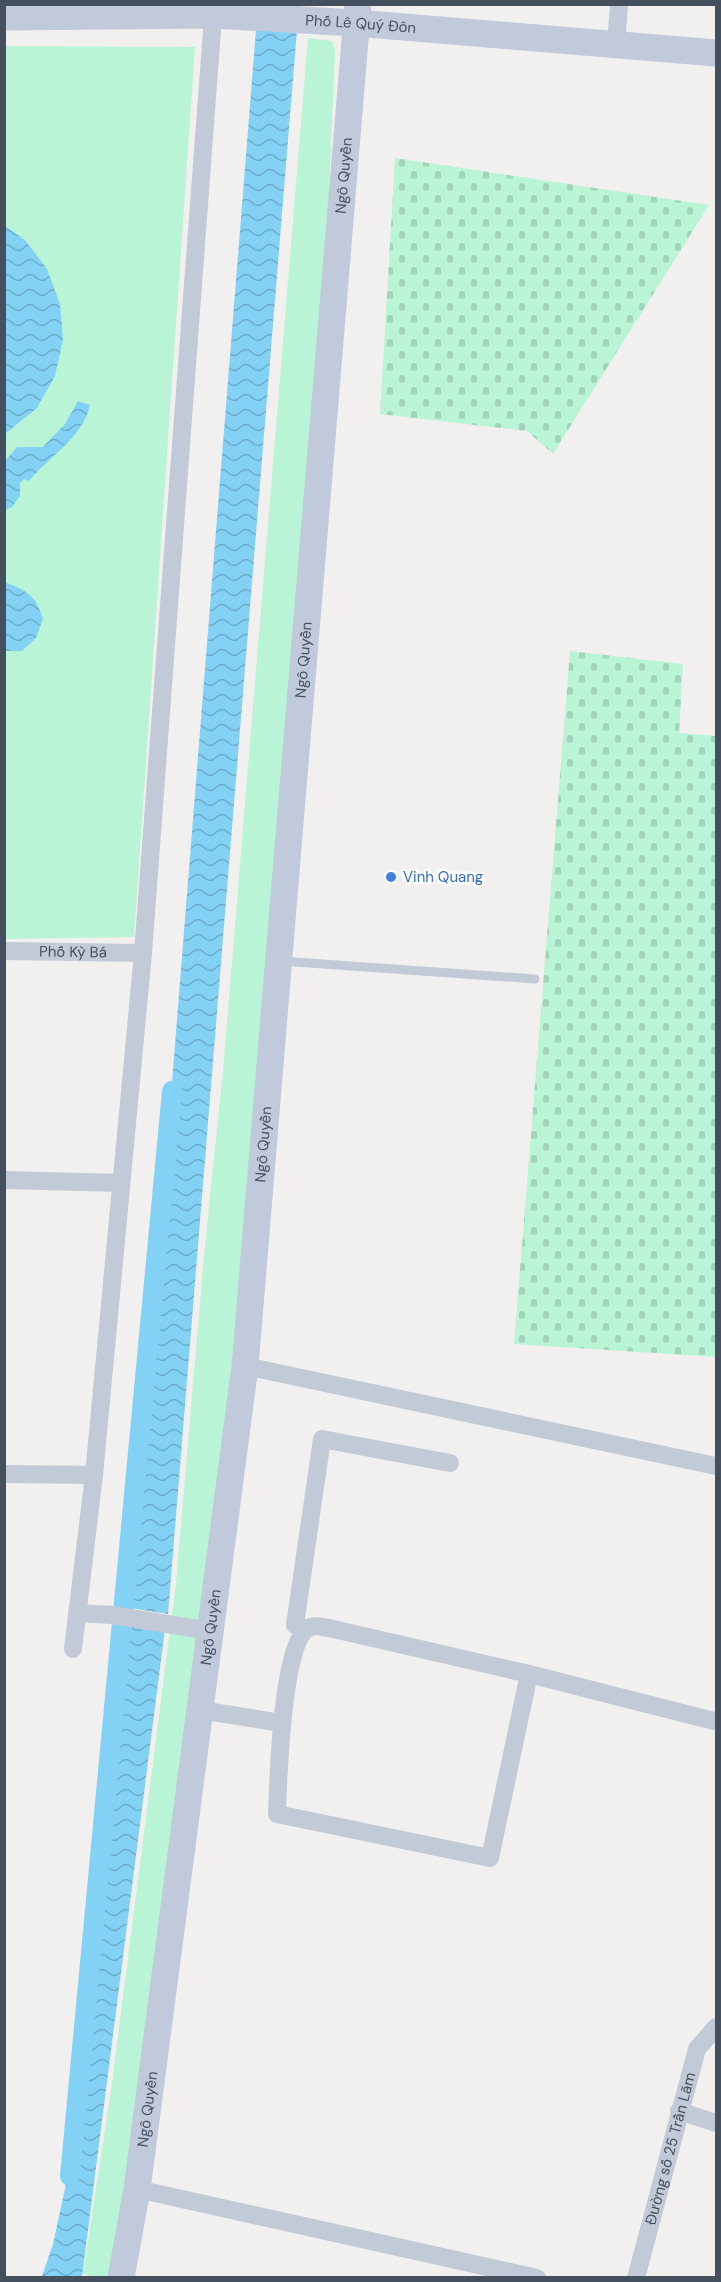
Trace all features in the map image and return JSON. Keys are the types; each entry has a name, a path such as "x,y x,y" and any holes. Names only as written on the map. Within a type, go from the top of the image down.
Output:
{"street":[{"path":"616,45 619,4"},
{"path":"73,1649 94,1475 143,953 213,10"},
{"name":"Phố Lê Quý Đôn","path":"4,17 213,10 245,17 304,20 357,14 616,45 717,52"},
{"name":"Ngô Quyền","path":"122,2277 137,2189 245,1366 357,14"},
{"name":"Phố Kỳ Bá","path":"4,951 143,953"},
{"path":"4,1180 121,1183"},
{"path":"245,1366 717,1466"},
{"path":"306,1629 295,1625 322,1439 450,1463"},
{"path":"4,1474 94,1475"},
{"path":"77,1614 112,1615 210,1630"},
{"path":"529,1674 490,1858 277,1814 281,1723 296,1644 306,1629 315,1626 529,1674 714,1721"},
{"path":"200,1710 281,1723"},
{"name":"Đường số 25 Trần Lãm","path":"636,2277 697,2049 717,2027"},
{"path":"679,2111 717,2123"},
{"path":"137,2189 537,2277"}],"lane":[{"path":"279,961 535,979"}],"green space":[{"path":"308,38 332,41 335,51 329,194 315,422 220,1497 113,2277 93,2277 83,2274 112,2083 176,1583 204,1256 223,1071"},
{"path":"4,46 195,47 134,937 5,939"},
{"path":"395,158 709,205 553,454 527,431 380,414"},
{"path":"570,651 683,664 679,733 716,736 716,1357 514,1344"}],"water":[{"path":"258,5 299,5 168,1614 130,1608"},
{"path":"5,226 25,240 47,269 60,304 63,340 55,376 37,408 5,434"},
{"path":"78,401 90,405 80,428 29,481 24,479 20,483 20,496 12,507 5,510 5,461 17,447 43,447 65,424"},
{"path":"4,582 19,588 34,599 43,619 36,638 22,651 5,651"},
{"path":"121,1626 165,1629 82,2277 42,2276 53,2244 72,2156"}],"waterway":[{"path":"70,2176 172,1091"}],"place":[{"name":"Vinh Quang","path":"391,877"}]}
